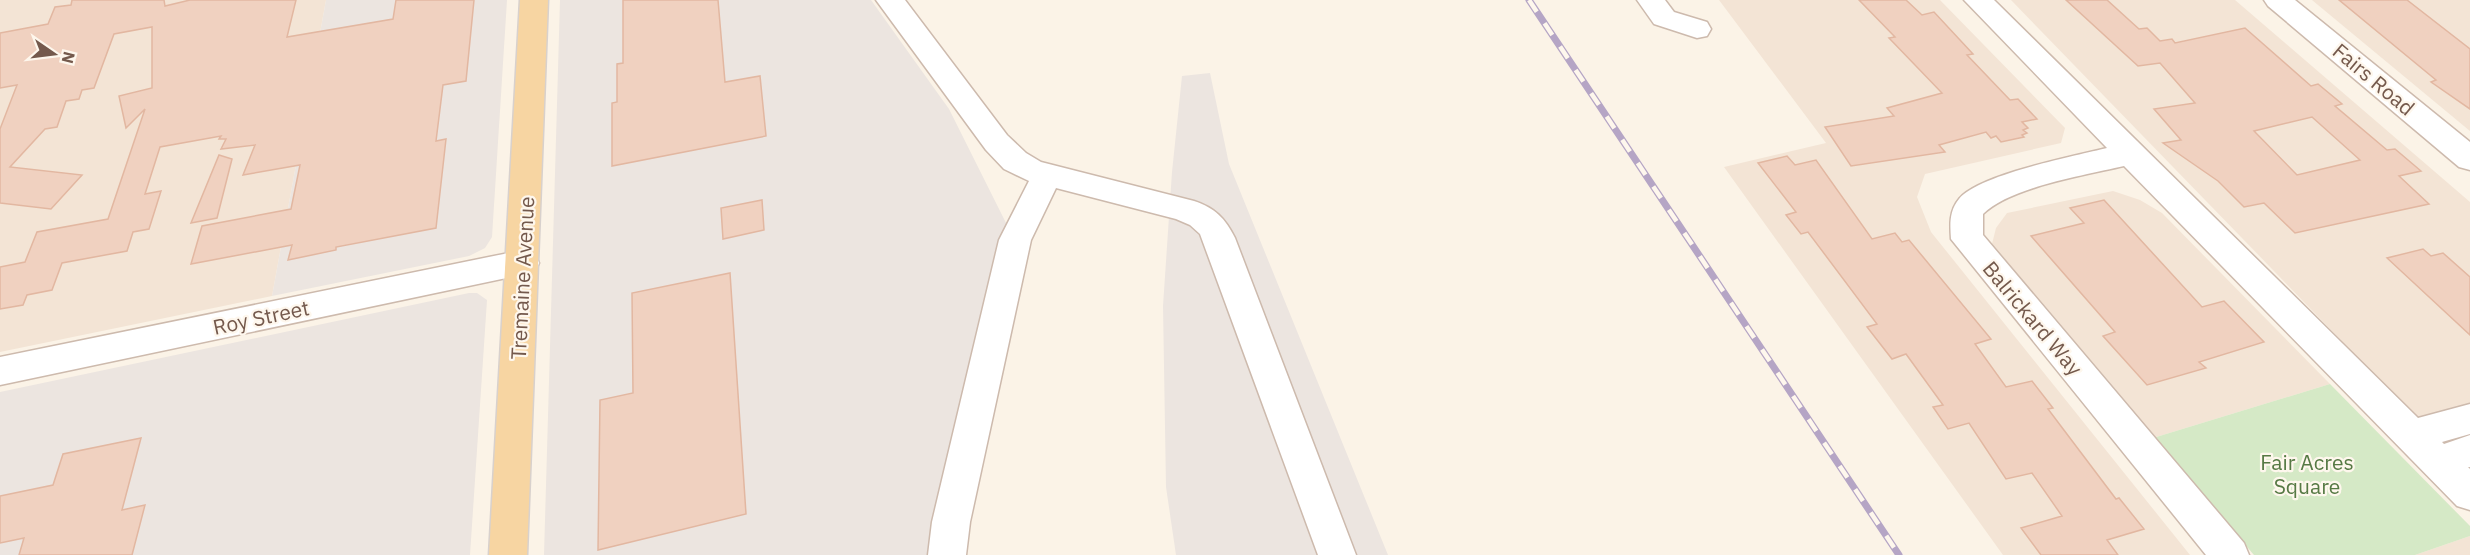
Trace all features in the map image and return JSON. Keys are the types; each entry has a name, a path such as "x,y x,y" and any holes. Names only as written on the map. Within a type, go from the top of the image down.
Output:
{"main road":[{"name":"Tremaine Avenue","path":"508,555 534,0"}],"street":[{"path":"890,0 1010,158 1020,166 1175,207 1198,214 1209,221 1219,238 1337,555"},
{"path":"1651,0 1664,18 1697,29"},
{"path":"1977,0 2412,435 2455,456 2470,494"},
{"name":"Fairs Road","path":"2278,0 2470,159"},
{"name":"Balrickard Way","path":"2131,153 1993,190 1970,206 1965,221 1967,239 2230,555"},
{"path":"947,555 951,522 1015,240 1047,175"},
{"name":"Roy Street","path":"0,371 523,263"},
{"path":"2412,435 2470,419"}],"shaded area":[{"path":"0,0 326,0 272,296 0,352"},
{"path":"326,0 507,0 492,237 485,248 469,256 272,296"},
{"path":"560,0 871,0 949,109 1007,225 934,555 544,555"},
{"path":"1719,0 1940,0 2065,128 2061,143 1925,174 1917,197 1931,232 2190,555 2003,555 1724,167 1826,143"},
{"path":"2011,0 2235,0 2470,202 2470,473"},
{"path":"2312,0 2470,0 2470,131"},
{"path":"1210,73 1229,164 1388,555 1176,555 1166,487 1163,306 1172,172 1182,76"},
{"path":"2113,191 2140,200 2162,213 2330,384 2153,438 1992,244 1996,228 2007,213"},
{"path":"477,293 487,300 470,555 0,555 0,392"},
{"path":"2470,536 2470,555 2415,555"}],"green space":[{"name":"Fair Acres Square","path":"2330,384 2470,526 2470,536 2415,555 2254,555 2153,438"}],"building":[{"path":"72,0 164,0 165,6 190,0 296,0 287,37 393,19 396,0 474,0 466,81 443,85 436,141 446,139 436,228 336,247 336,250 288,260 292,245 191,264 202,226 291,209 300,165 243,175 255,145 221,149 226,139 219,139 221,136 160,147 145,194 161,191 149,229 133,232 127,251 62,263 52,290 27,295 23,305 0,309 0,267 25,262 37,232 108,219 145,109 126,128 119,96 152,88 152,27 114,34 94,88 82,90 79,99 66,101 57,127 45,129 10,167 82,175 51,209 0,203 0,129 17,85 0,88 0,33 48,24 55,7 71,5"},
{"path":"623,0 718,0 725,82 760,76 766,136 612,166 612,103 617,102 617,64 623,63"},
{"path":"1859,0 1906,0 1922,15 1934,12 1973,54 1967,55 2010,100 2018,99 2037,119 2022,122 2028,128 2023,130 2027,133 2022,135 2024,137 2001,142 1996,136 1991,138 1986,132 1939,145 1945,152 1851,166 1825,127 1894,116 1887,108 1942,93 1889,38 1895,37"},
{"path":"2066,0 2107,0 2139,29 2147,28 2160,41 2172,39 2175,43 2245,28 2311,86 2318,84 2342,104 2335,106 2387,150 2395,149 2421,171 2399,176 2429,204 2295,233 2264,203 2244,207 2218,181 2163,143 2181,140 2154,109 2195,103 2160,63 2138,66","holes":["2312,117 2360,160 2297,175 2254,131"]},
{"path":"2339,0 2407,0 2470,49 2470,109 2431,82 2436,80"},
{"path":"219,155 232,159 217,218 191,223"},
{"path":"1787,156 1795,165 1816,160 1872,239 1895,233 1902,242 1909,240 1991,339 1975,344 2006,387 2032,381 2053,408 2048,409 2116,499 2119,498 2144,529 2107,540 2118,555 2041,555 2021,528 2062,516 2032,473 2006,479 1969,423 1948,429 1933,407 1943,405 1906,354 1892,359 1867,327 1877,324 1808,232 1801,234 1786,215 1796,212 1758,163"},
{"path":"762,200 764,230 723,239 721,208"},
{"path":"2104,200 2202,307 2224,301 2264,342 2199,362 2206,368 2147,385 2103,336 2115,332 2031,236 2084,223 2070,208"},
{"path":"2423,249 2431,256 2443,253 2470,277 2470,335 2387,258"},
{"path":"730,273 746,514 598,550 600,400 633,393 632,293"},
{"path":"141,438 122,510 145,505 132,555 19,555 24,538 0,543 0,496 53,485 63,454"}],"railway":[{"path":"1529,0 1899,555"}]}
